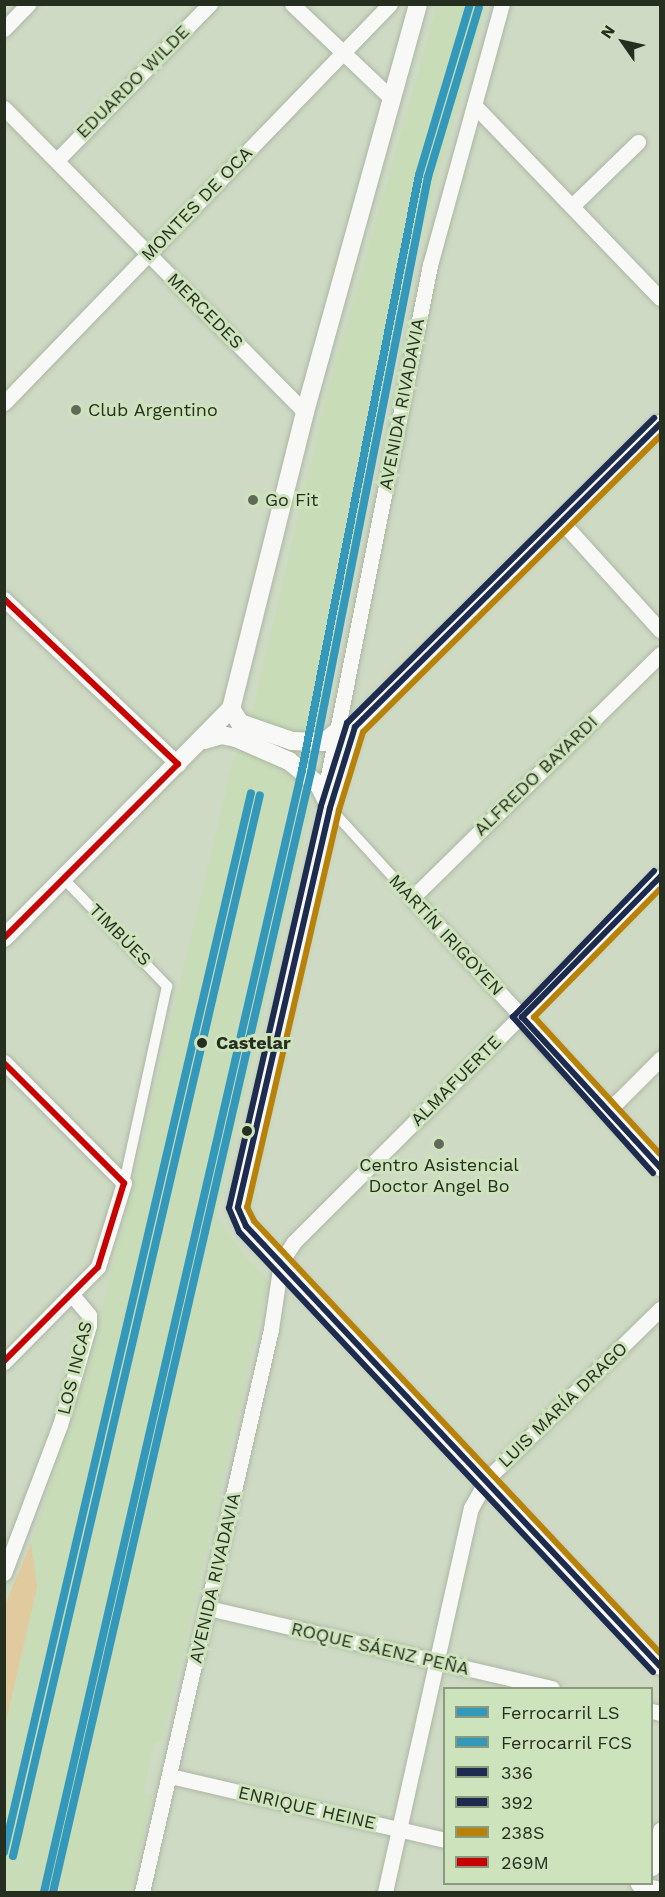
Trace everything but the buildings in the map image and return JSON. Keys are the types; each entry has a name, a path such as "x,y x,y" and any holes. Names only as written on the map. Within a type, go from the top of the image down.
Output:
{"street":[{"path":"4,29 28,4"},
{"name":"EDUARDO WILDE","path":"57,160 210,4"},
{"path":"292,4 391,98"},
{"name":"MONTES DE OCA","path":"4,403 390,4"},
{"path":"4,938 204,740 231,709 305,412 418,4"},
{"name":"AVENIDA RIVADAVIA","path":"330,808 328,776 430,265 502,4"},
{"path":"474,105 660,298"},
{"name":"MERCEDES","path":"4,108 305,412"},
{"path":"572,206 638,142"},
{"path":"660,424 562,522 660,630"},
{"name":"AVENIDA RIVADAVIA","path":"142,1893 278,1296 281,1262 240,1217 238,1208 330,808 355,727 562,522"},
{"path":"4,599 178,764"},
{"name":"ALFREDO BAYARDI","path":"412,898 660,654"},
{"path":"231,709 240,723 292,741 324,742 337,732"},
{"path":"204,740 221,735 236,738 289,761 319,785 330,808"},
{"name":"MARTÍN IRIGOYEN","path":"330,808 660,1167"},
{"name":"ALMAFUERTE","path":"281,1262 294,1242 660,878"},
{"name":"TIMBÚES","path":"64,879 163,978 166,997"},
{"name":"LOS INCAS","path":"4,1573 60,1425 89,1325 89,1315 73,1296 91,1278 106,1251 124,1183 166,997"},
{"path":"608,1111 660,1059"},
{"path":"4,1062 124,1183"},
{"path":"281,1262 660,1666"},
{"path":"4,1362 73,1296"},
{"name":"LUIS MARÍA DRAGO","path":"385,1893 471,1508 487,1479 660,1309"},
{"name":"ROQUE SÁENZ PEÑA","path":"208,1608 543,1687"},
{"name":"ENRIQUE HEINE","path":"170,1776 443,1840"},
{"path":"653,1860 660,1830"}],"shaded area":[{"path":"437,5 486,5 419,243 324,716 310,812 216,1216 243,1254 269,1281 162,1740 154,1743 143,1794 152,1796 140,1850 129,1892 5,1892 5,1726 37,1587 31,1543 89,1364 234,757 253,709 325,401"},
{"path":"31,1543 37,1587 5,1726 5,1605"}],"rail line":[{"name":"LS","path":"44,1892 302,770 419,175 470,4"},
{"name":"FCS","path":"53,1892 311,772 428,177 479,7"},
{"name":"LS","path":"4,1852 251,793"},
{"name":"FCS","path":"13,1856 260,795"}],"transit line":[{"name":"392","path":"653,1672 239,1232 229,1208 321,806 347,723 654,418"},
{"name":"336","path":"660,424 355,727 330,808 238,1208 246,1226 660,1666"},
{"name":"238S","path":"660,436 363,732 339,810 247,1207 254,1221 660,1653"},
{"name":"269M","path":"4,599 178,764 4,938"},
{"name":"392","path":"653,1173 513,1017 654,871"},
{"name":"336","path":"660,877 522,1017 660,1167"},
{"name":"238S","path":"660,889 534,1017 660,1154"},
{"name":"269M","path":"4,1063 124,1183 98,1267 4,1361"}],"place":[{"name":"Club Argentino","path":"76,410"},
{"name":"Go Fit","path":"253,500"},
{"name":"Castelar","path":"202,1043"},
{"name":"Centro Asistencial Doctor Angel Bo","path":"439,1144"}]}
